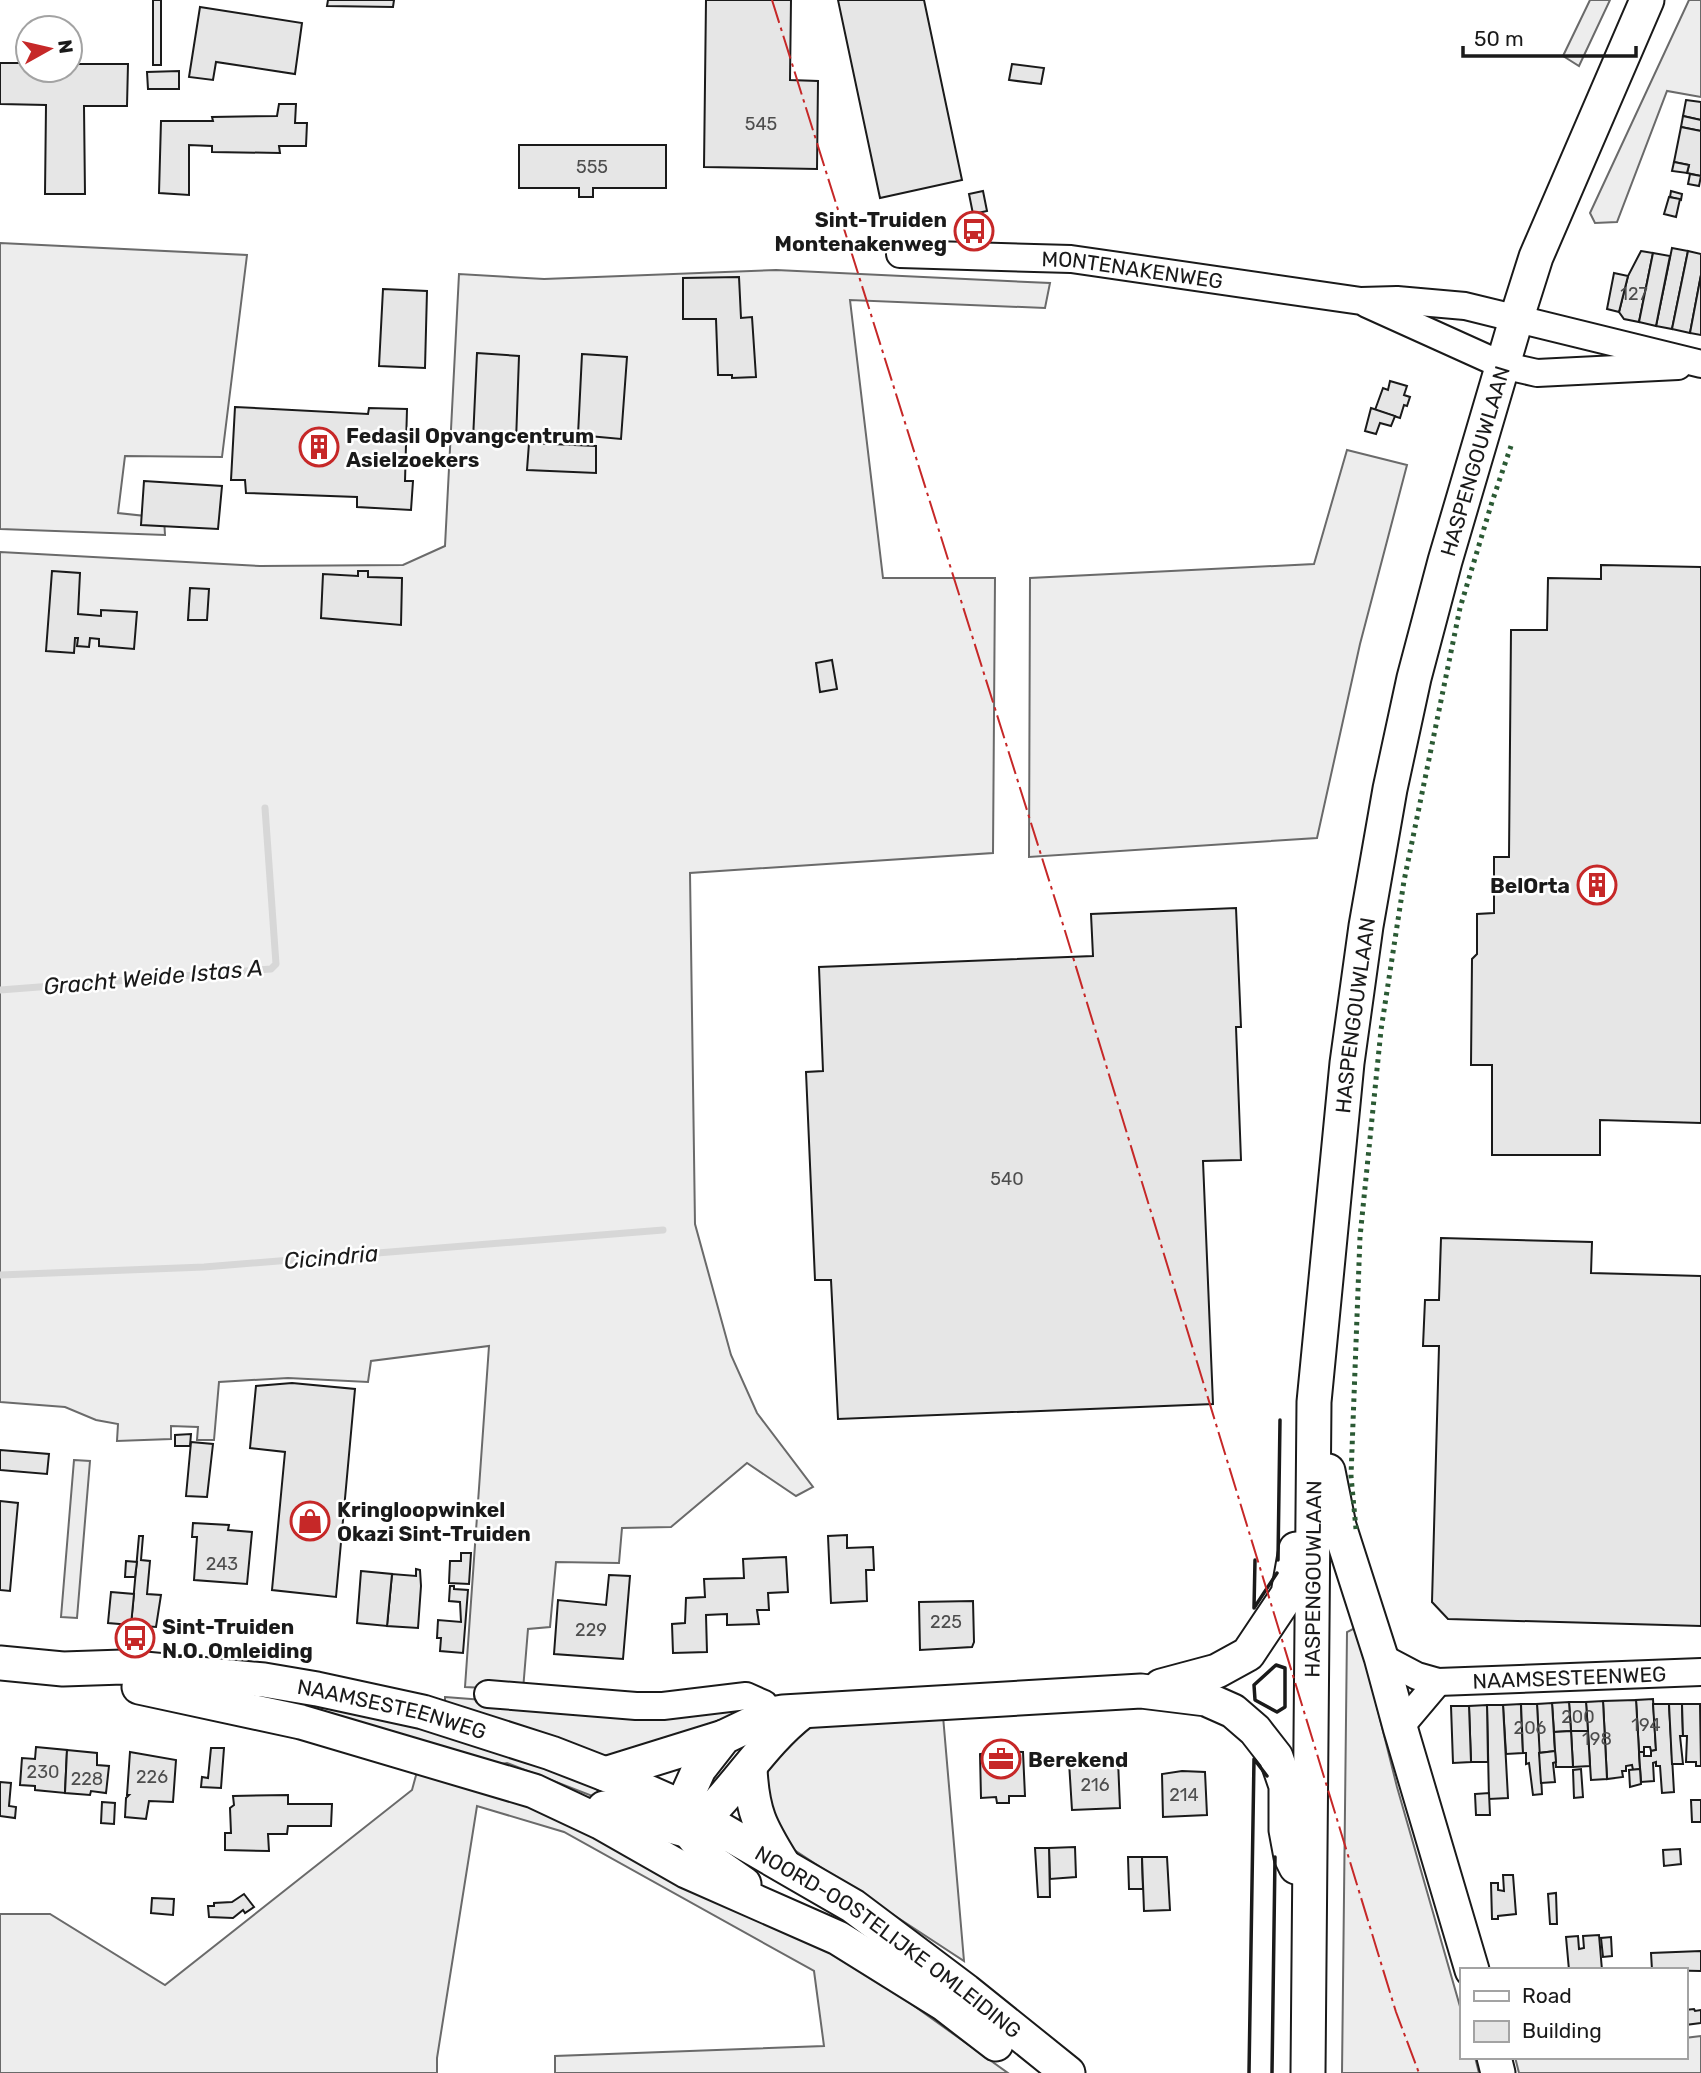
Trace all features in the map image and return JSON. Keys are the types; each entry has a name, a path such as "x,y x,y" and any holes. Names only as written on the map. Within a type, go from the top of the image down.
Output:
{"main road":[{"name":"HASPENGOUWLAAN","path":"1308,2073 1314,1402 1347,1063 1366,926 1390,789 1414,678 1502,365 1536,257 1647,0"},
{"path":"1314,1402 1339,1526 1381,1657 1471,1968"},
{"path":"605,1774 785,1718 1141,1691 1217,1671 1248,1654 1288,1594 1299,1531 1299,1464 1314,1402"},
{"name":"NAAMSESTEENWEG","path":"0,1663 63,1669 301,1722 534,1791 600,1822 686,1871"},
{"name":"NAAMSESTEENWEG","path":"63,1669 123,1667 264,1681 317,1689 423,1712 551,1753 605,1774 691,1820"},
{"path":"1141,1691 1206,1699 1233,1711 1255,1730 1276,1757 1286,1786 1286,1830 1291,1857 1309,1891"},
{"path":"534,1791 563,1795 631,1817 691,1820 750,1768 785,1718"},
{"path":"724,1737 699,1769 691,1820 714,1863 735,1880 825,1924 838,1938"},
{"path":"750,1768 752,1804 758,1821 783,1864"},
{"name":"NOORD-OOSTELIJKE OMLEIDING","path":"691,1820 783,1864 853,1906 966,1991 1068,2073"},
{"name":"NOORD-OOSTELIJKE OMLEIDING","path":"686,1871 838,1938 944,2004 1034,2073"}],"street":[{"name":"MONTENAKENWEG","path":"900,254 1071,259 1361,301 1397,300 1465,306 1701,364"},
{"name":"MONTENAKENWEG","path":"1361,301 1502,365 1538,373 1701,364"},
{"name":"NAAMSESTEENWEG","path":"1381,1657 1417,1676 1438,1682 1701,1672"},
{"path":"1400,1727 1438,1682"},
{"name":"NAAMSESTEENWEG","path":"488,1694 636,1706 663,1706 746,1696 785,1718"}],"shaded area":[{"path":"1590,0 1610,0 1579,66 1563,56"},
{"path":"1689,0 1701,0 1701,97 1667,91 1617,222 1595,223 1590,213"},
{"path":"0,243 247,255 222,457 125,456 118,513 164,518 165,535 0,529"},
{"path":"776,270 1050,283 1045,308 850,300 883,578 995,578 993,853 690,873 695,1224 731,1355 757,1413 813,1487 796,1496 747,1463 671,1527 622,1528 619,1563 556,1562 550,1627 528,1629 523,1690 465,1687 489,1346 371,1361 368,1382 288,1378 219,1382 214,1440 197,1440 198,1427 171,1426 171,1439 117,1441 118,1424 96,1420 65,1407 0,1402 0,552 260,566 403,565 445,546 459,274 544,279"},
{"path":"1347,450 1407,465 1360,644 1317,838 1029,857 1030,578 1314,564"},
{"path":"74,1460 90,1461 77,1618 61,1617"},
{"path":"1357,1627 1397,1787 1460,2007 1460,2059 1476,2059 1479,2073 1342,2073 1347,1632"},
{"path":"445,1697 642,1712 744,1704 750,1713 608,1758 445,1708"},
{"path":"324,1698 575,1768 644,1816 507,1763 481,1767 319,1718"},
{"path":"943,1716 964,1961 779,1840 762,1774 812,1722"},
{"path":"418,1768 580,1824 794,1929 903,1998 1008,2073 555,2073 555,2056 824,2046 814,1971 564,1832 477,1806 437,2058 437,2073 0,2073 0,1914 50,1914 165,1985 412,1790"},
{"path":"1701,2036 1701,2073 1519,2073 1516,2059 1687,2059 1687,2038"}],"building":[{"path":"153,0 161,0 161,65 153,65"},
{"path":"328,0 394,0 393,7 327,6"},
{"path":"706,0 791,0 790,80 818,81 817,169 704,167"},
{"path":"838,0 924,0 962,180 880,198"},
{"path":"200,7 302,23 295,74 216,62 213,80 189,77"},
{"path":"0,63 14,63 14,84 84,84 84,64 128,64 127,106 84,106 85,194 45,194 46,105 0,104"},
{"path":"1012,64 1044,68 1041,84 1009,80"},
{"path":"179,71 179,89 148,89 147,72"},
{"path":"1686,100 1701,102 1701,120 1683,116"},
{"path":"279,104 296,104 295,123 307,123 306,146 279,146 280,153 212,152 212,146 189,145 189,195 159,193 161,121 213,121 212,117 277,116"},
{"path":"1683,116 1701,120 1701,131 1681,127"},
{"path":"1681,127 1701,131 1701,176 1687,173 1689,165 1674,162"},
{"path":"519,145 666,145 666,188 593,188 593,197 579,197 579,188 519,188"},
{"path":"1674,162 1689,165 1687,173 1672,171"},
{"path":"1690,174 1701,176 1699,186 1688,184"},
{"path":"983,191 987,211 973,214 969,194"},
{"path":"1671,191 1682,194 1681,200 1670,197"},
{"path":"1669,197 1680,199 1676,217 1664,214"},
{"path":"1672,248 1688,251 1672,329 1656,326"},
{"path":"1641,251 1653,253 1639,322 1624,319 1619,312 1628,276"},
{"path":"1688,251 1701,254 1701,275 1690,333 1672,329"},
{"path":"1653,253 1670,256 1656,326 1639,322"},
{"path":"1614,273 1628,276 1619,312 1607,309"},
{"path":"1701,275 1701,335 1690,333"},
{"path":"739,277 741,318 752,317 756,377 732,378 732,375 718,375 716,319 683,319 683,278"},
{"path":"383,289 427,291 425,368 379,366"},
{"path":"477,353 519,356 516,442 473,440"},
{"path":"582,354 627,357 621,439 578,435"},
{"path":"1390,381 1407,386 1404,395 1410,397 1400,418 1375,410 1383,388 1388,390"},
{"name":"Fedasil Opvangcentrum Asielzoekers","path":"235,407 368,414 369,408 407,409 405,481 413,481 411,510 357,507 357,497 246,493 245,480 231,480"},
{"path":"1371,408 1395,416 1391,426 1380,423 1376,434 1365,431"},
{"path":"529,443 596,446 596,473 527,470"},
{"path":"144,481 222,486 218,529 141,525"},
{"name":"BelOrta","path":"1601,565 1701,567 1701,1123 1600,1120 1600,1155 1492,1155 1492,1065 1471,1065 1472,959 1477,954 1477,914 1494,913 1494,857 1509,857 1511,630 1547,630 1548,578 1601,579"},
{"path":"52,571 80,573 78,614 101,616 101,610 137,612 134,649 99,646 99,639 90,638 89,647 77,646 78,638 75,638 74,653 46,651"},
{"path":"358,571 368,571 368,577 402,578 401,625 321,618 323,574 358,576"},
{"path":"190,588 209,589 207,620 188,620"},
{"path":"832,660 837,689 820,692 816,663"},
{"path":"1236,908 1241,1027 1236,1027 1241,1160 1203,1161 1213,1404 838,1419 831,1280 815,1280 806,1072 823,1071 819,967 1093,956 1091,914"},
{"path":"1441,1238 1592,1242 1591,1273 1701,1276 1701,1626 1448,1619 1432,1602 1439,1346 1423,1346 1425,1300 1439,1300"},
{"name":"Kringloopwinkel Okazi Sint-Truiden","path":"292,1383 355,1389 336,1597 272,1590 285,1452 250,1448 256,1386"},
{"path":"191,1434 190,1446 175,1446 175,1435"},
{"path":"191,1442 213,1444 207,1497 186,1496"},
{"path":"0,1450 49,1454 47,1474 0,1470"},
{"path":"0,1501 18,1503 10,1591 0,1590"},
{"path":"193,1523 229,1525 228,1530 252,1532 247,1584 194,1580 197,1537 192,1537"},
{"path":"847,1535 847,1548 873,1547 874,1570 866,1570 867,1601 831,1603 828,1536"},
{"path":"139,1536 143,1536 141,1560 150,1561 147,1594 161,1595 156,1627 131,1625"},
{"path":"461,1553 471,1553 469,1584 449,1583 450,1561 461,1561"},
{"path":"786,1557 788,1592 768,1593 769,1610 757,1610 759,1624 727,1625 727,1614 706,1615 707,1652 673,1653 672,1624 685,1623 686,1598 705,1597 704,1579 744,1578 743,1559"},
{"path":"126,1561 137,1562 135,1577 125,1577"},
{"path":"416,1569 420,1570 421,1586 418,1628 387,1626 392,1574 416,1576"},
{"path":"361,1571 392,1574 387,1626 357,1623"},
{"path":"609,1575 630,1576 623,1659 554,1654 558,1600 606,1605"},
{"path":"450,1586 468,1590 463,1653 440,1651 441,1638 437,1638 438,1620 461,1622 460,1602 449,1601"},
{"path":"111,1592 134,1594 131,1625 108,1623"},
{"path":"973,1601 972,1647 920,1650 919,1602"},
{"path":"118,1636 130,1637 129,1645 117,1643"},
{"path":"1653,1699 1656,1750 1651,1751 1650,1747 1644,1747 1644,1752 1639,1752 1636,1700"},
{"path":"1636,1700 1640,1769 1633,1770 1632,1765 1626,1766 1626,1771 1622,1771 1623,1777 1607,1779 1603,1701"},
{"path":"1603,1701 1607,1779 1591,1780 1586,1702"},
{"path":"1569,1702 1586,1702 1588,1731 1571,1731"},
{"path":"1569,1702 1571,1731 1554,1732 1552,1703"},
{"path":"1552,1703 1555,1751 1539,1753 1537,1704"},
{"path":"1521,1704 1523,1753 1506,1754 1503,1705"},
{"path":"1521,1704 1537,1704 1542,1794 1533,1795 1529,1763 1526,1764 1526,1753 1523,1753"},
{"path":"1653,1704 1669,1704 1674,1792 1662,1793 1660,1766 1656,1766 1656,1762 1653,1763 1654,1781 1641,1782 1639,1752 1644,1752 1644,1756 1651,1756 1651,1751 1656,1750"},
{"path":"1669,1704 1682,1704 1683,1736 1680,1736 1683,1764 1672,1764"},
{"path":"1682,1704 1700,1704 1701,1766 1696,1766 1696,1762 1686,1762 1687,1736 1683,1736"},
{"path":"1487,1705 1503,1705 1508,1798 1489,1799"},
{"path":"1487,1705 1488,1762 1471,1762 1469,1706"},
{"path":"1451,1706 1469,1706 1471,1762 1453,1763"},
{"path":"1571,1731 1588,1731 1590,1766 1573,1767"},
{"path":"1571,1731 1573,1767 1556,1767 1554,1732"},
{"path":"36,1747 67,1750 65,1793 35,1790 35,1786 20,1785 22,1758 35,1759"},
{"path":"211,1748 224,1748 221,1788 201,1787 202,1777 208,1778"},
{"path":"67,1750 97,1753 97,1765 109,1766 106,1793 65,1793"},
{"path":"1555,1751 1555,1782 1541,1783 1539,1753"},
{"path":"130,1752 176,1760 173,1802 149,1801 146,1819 125,1817 126,1798 129,1795"},
{"path":"1023,1752 1025,1796 1009,1796 1009,1803 997,1803 996,1797 981,1798 980,1754"},
{"path":"1118,1760 1120,1808 1072,1810 1069,1762"},
{"path":"1581,1769 1583,1797 1574,1798 1573,1770"},
{"path":"1640,1769 1641,1784 1630,1787 1629,1770"},
{"path":"1205,1772 1207,1815 1163,1817 1162,1774"},
{"path":"0,1782 11,1783 9,1806 16,1807 15,1818 0,1816"},
{"path":"1489,1793 1490,1815 1476,1815 1475,1794"},
{"path":"288,1795 288,1804 332,1804 331,1826 288,1826 287,1834 268,1834 269,1851 225,1850 225,1833 231,1833 230,1808 234,1805 233,1796"},
{"path":"1691,1800 1701,1800 1701,1822 1692,1822"},
{"path":"102,1802 115,1803 114,1824 101,1823"},
{"path":"1075,1847 1076,1877 1050,1879 1049,1848"},
{"path":"1035,1848 1049,1848 1050,1897 1038,1897"},
{"path":"1680,1849 1681,1864 1664,1866 1663,1850"},
{"path":"1128,1857 1142,1857 1143,1889 1129,1889"},
{"path":"1142,1857 1167,1857 1170,1910 1144,1911"},
{"path":"1503,1875 1513,1875 1516,1914 1492,1919 1491,1883 1498,1883 1498,1890 1504,1891"},
{"path":"1556,1893 1557,1924 1550,1924 1548,1894"},
{"path":"244,1894 254,1907 245,1913 243,1910 233,1918 209,1917 208,1906 232,1902"},
{"path":"152,1898 174,1899 173,1915 151,1913"},
{"path":"1599,1935 1602,1968 1569,1968 1566,1937 1578,1936 1579,1949 1584,1948 1583,1936"},
{"path":"1611,1937 1612,1956 1603,1957 1601,1938"},
{"path":"1701,1951 1701,1971 1687,1971 1687,1968 1652,1968 1651,1953"},
{"path":"1687,2010 1701,2010 1701,2023 1687,2025"}],"waterway":[{"name":"Gracht Weide Istas A","path":"0,990 271,969 276,964 265,808"},
{"name":"Cicindria","path":"0,1275 204,1267 663,1230"}],"hedge":[{"path":"1356,1529 1351,1476 1360,1237 1381,1030 1404,881 1460,608 1511,446"}],"wall":[{"path":"1278,1560 1280,1420"},
{"path":"1255,1560 1254,1608 1277,1573"},
{"path":"1276,1665 1285,1668 1285,1707 1277,1712 1255,1700 1254,1685 1276,1665"},
{"path":"1249,2073 1254,1759 1267,1776"},
{"path":"1272,2073 1275,1857"}],"power":[{"path":"772,0 1065,931 1396,2012 1419,2073"}],"place":[{"name":"Sint-Truiden Montenakenweg","path":"974,231"},
{"name":"Fedasil Opvangcentrum Asielzoekers","path":"319,447"},
{"name":"BelOrta","path":"1597,885"},
{"name":"Kringloopwinkel Okazi Sint-Truiden","path":"310,1521"},
{"name":"Sint-Truiden N.O. Omleiding","path":"135,1638"},
{"name":"Berekend","path":"1001,1759"}]}
